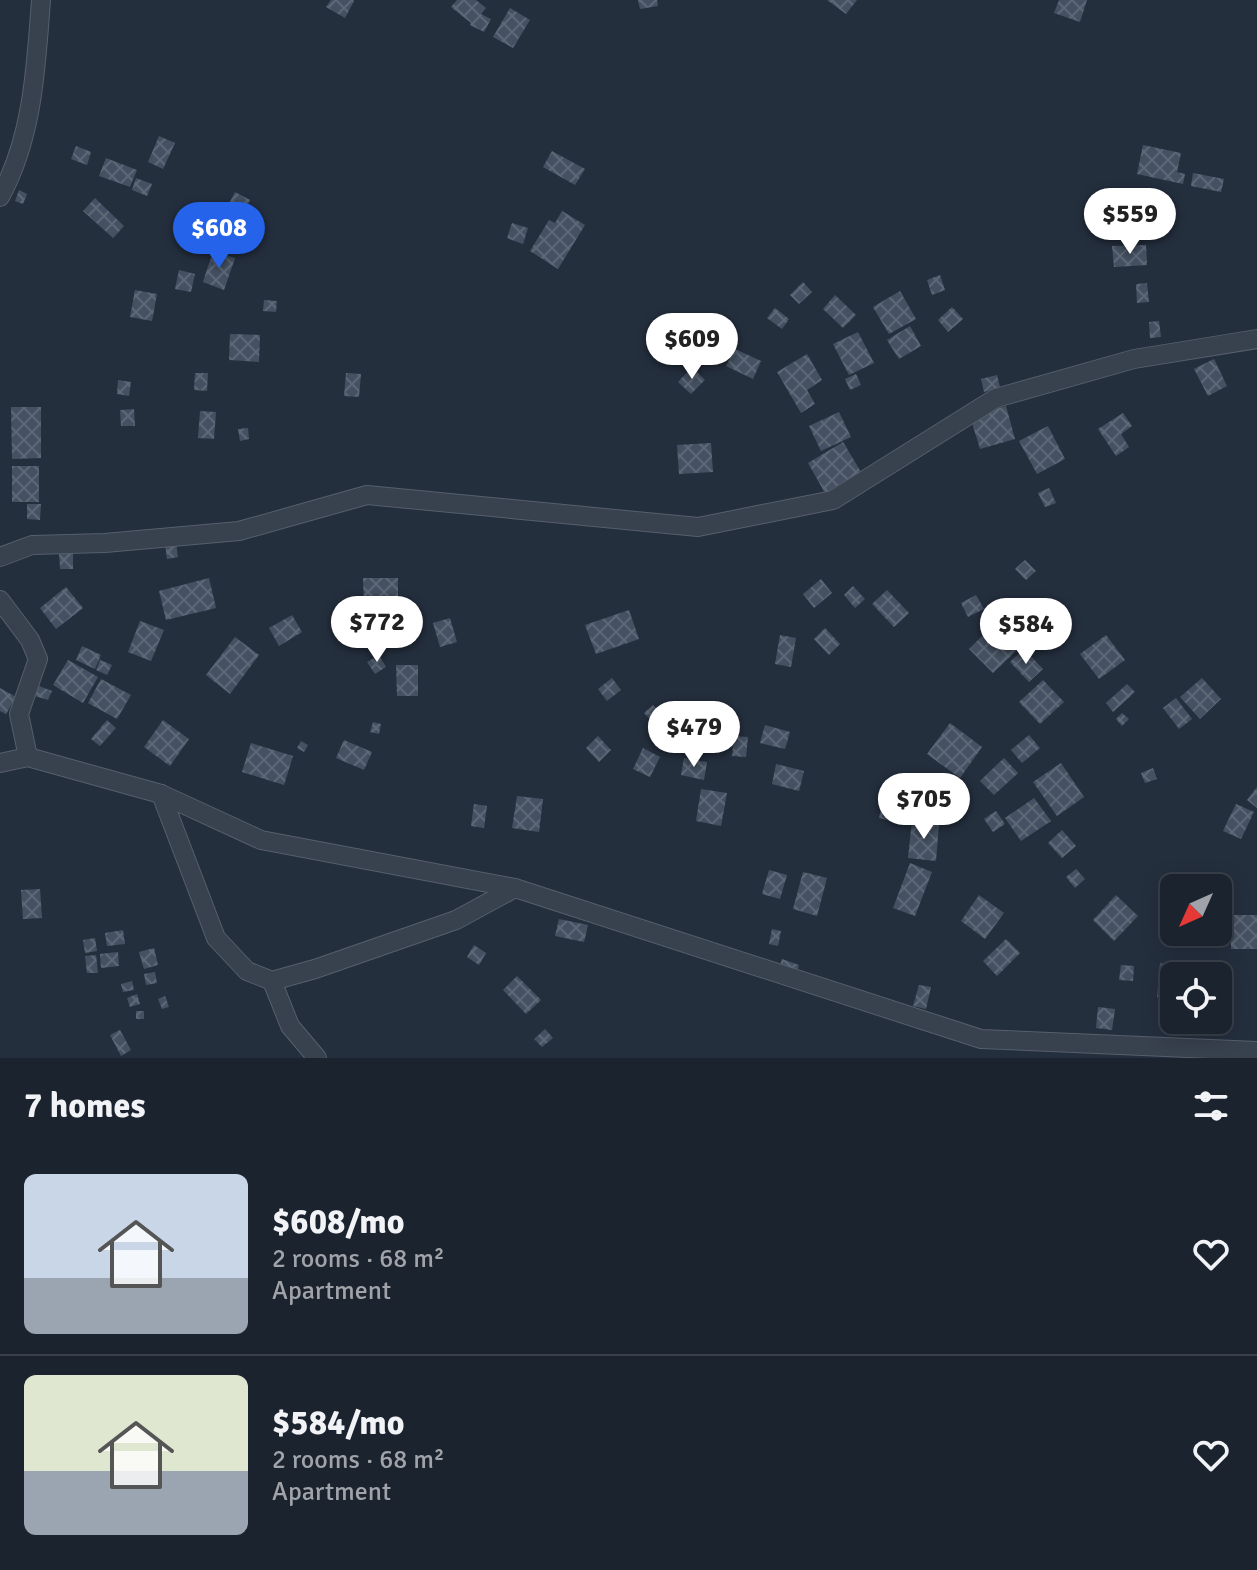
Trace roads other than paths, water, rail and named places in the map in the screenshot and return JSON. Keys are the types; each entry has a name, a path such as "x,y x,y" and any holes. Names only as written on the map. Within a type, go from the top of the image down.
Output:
{"street":[{"path":"0,197 14,171 34,94 41,0"},
{"path":"0,557 32,545 105,543 239,531 367,495 698,527 833,500 996,398 1134,359 1257,339"},
{"path":"0,600 30,640 38,659 19,714 28,757"},
{"path":"0,763 28,757 161,794 261,840 515,888 981,1039 1257,1051"},
{"path":"161,794 216,938 247,971 272,981 456,920 515,888"},
{"path":"272,981 290,1026 317,1058"}]}
